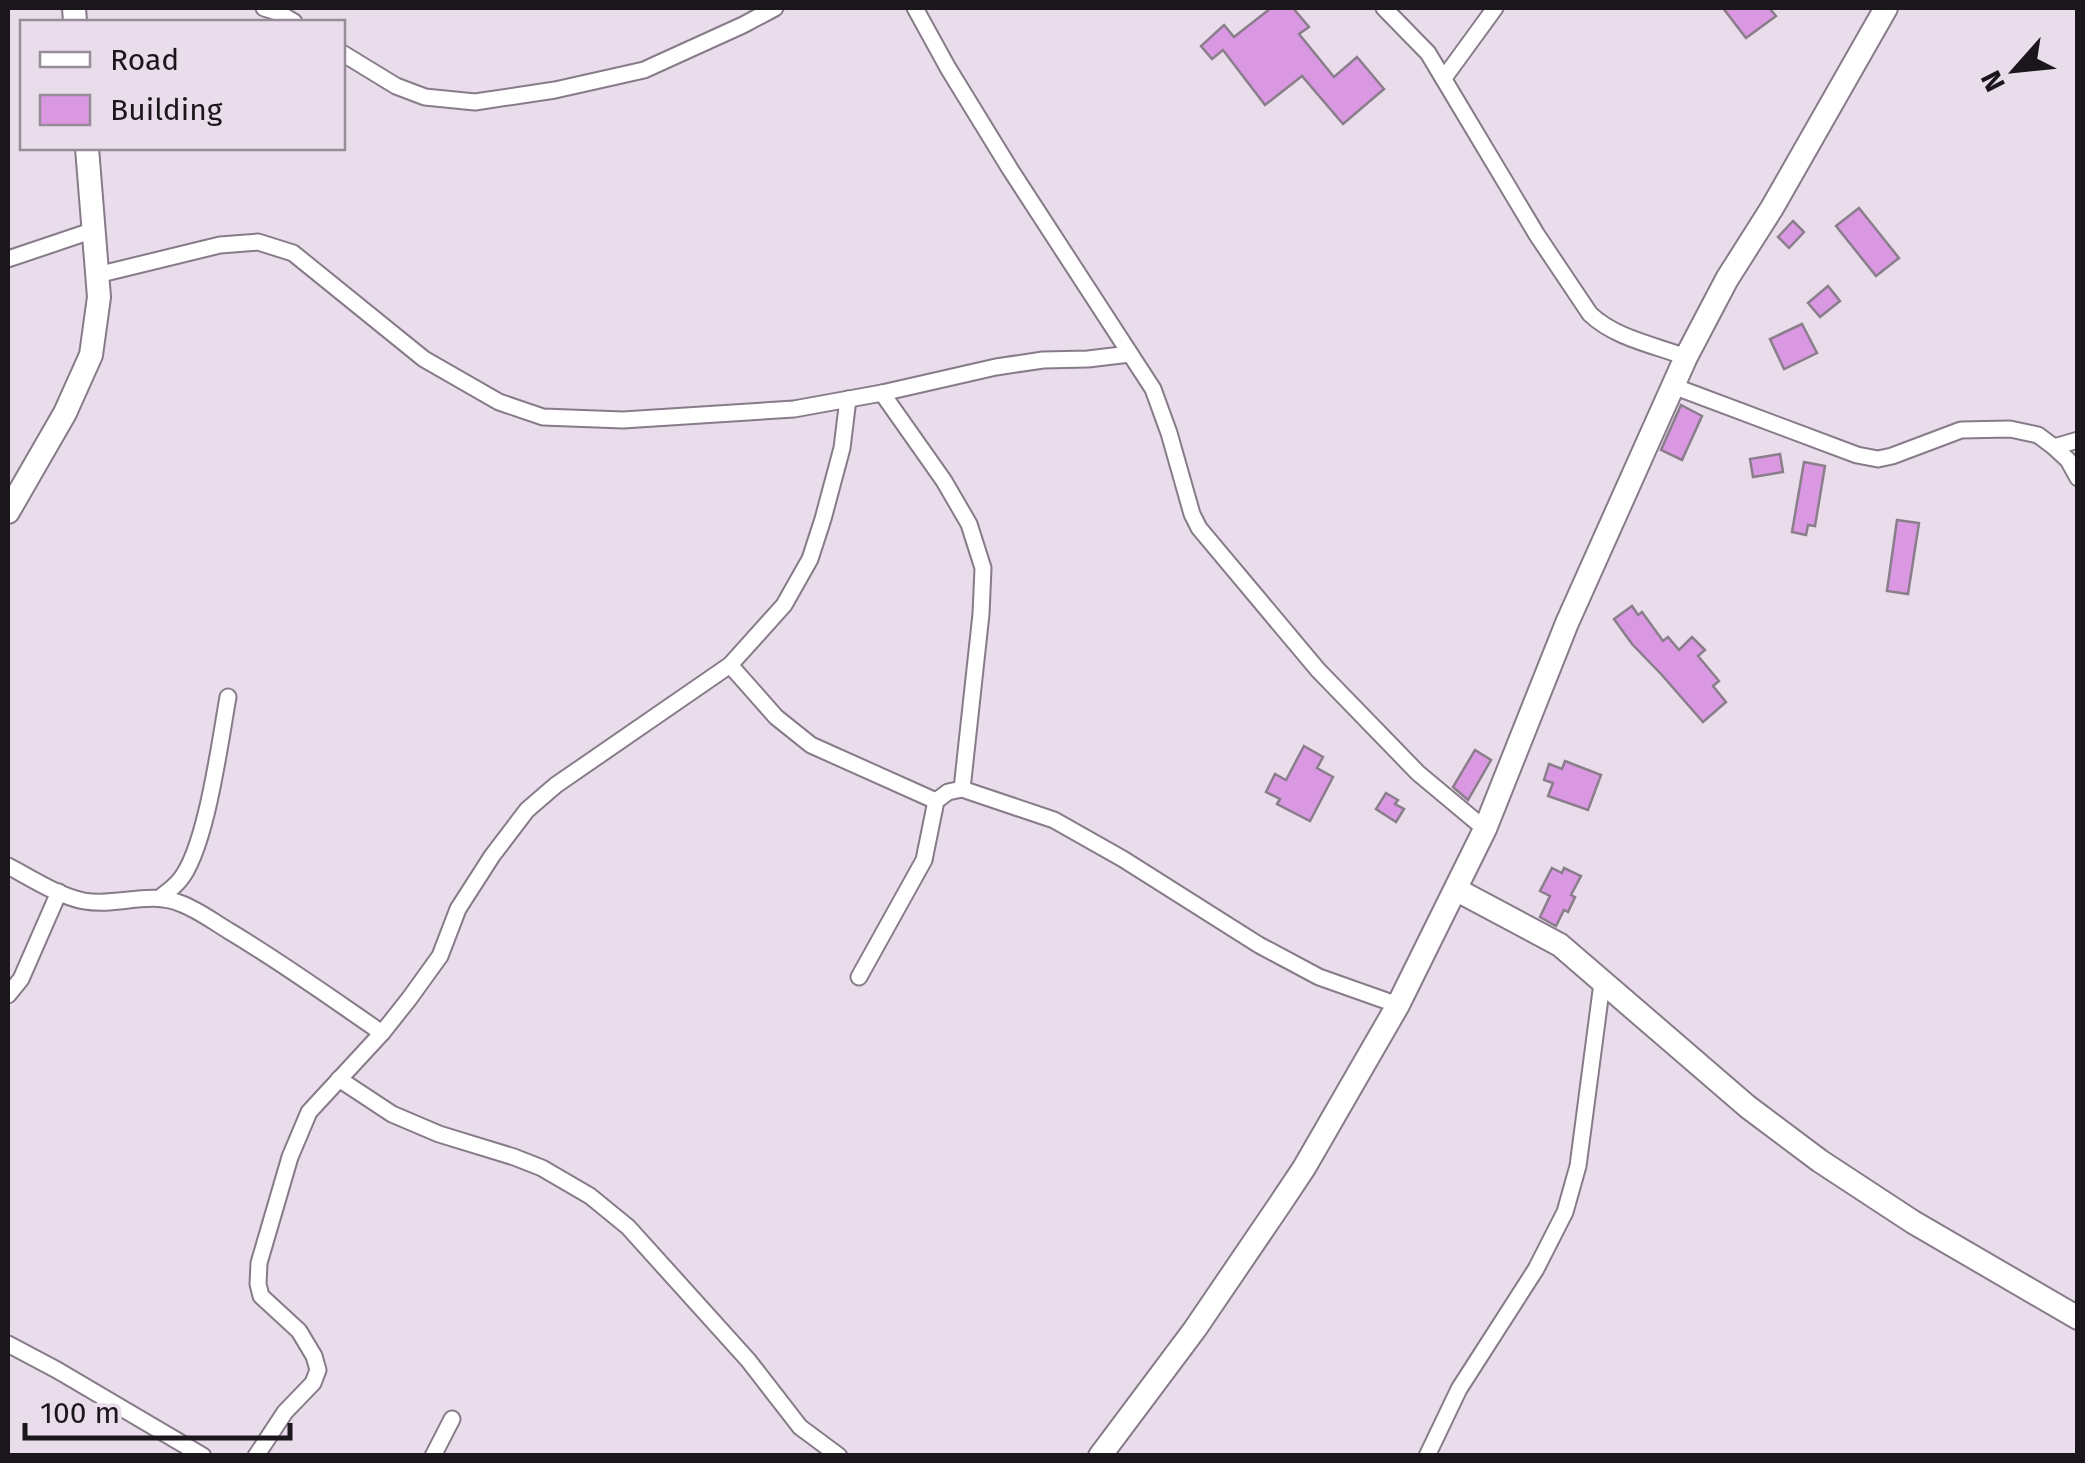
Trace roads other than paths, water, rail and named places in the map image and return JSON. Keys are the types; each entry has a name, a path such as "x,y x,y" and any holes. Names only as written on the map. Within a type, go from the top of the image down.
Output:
{"street":[{"path":"264,8 291,20"},
{"path":"345,55 396,86 425,97 475,102 555,90 644,70 775,8"},
{"path":"915,8 1010,169 1152,389 1199,528 1318,670 1418,774 1485,829"},
{"path":"1384,8 1428,53 1537,235 1590,314 1617,332 1686,357"},
{"path":"1444,78 1495,8"},
{"path":"1100,1456 1195,1328 1304,1168 1398,1006 1485,829 1567,622 1686,357 1726,279 1772,208 1886,8"},
{"path":"8,512 65,413 91,355 99,297 86,150"},
{"path":"8,259 94,230"},
{"path":"97,275 220,245 258,242 293,253 424,359 498,402 543,417 623,420 794,409 1011,364 1130,354"},
{"path":"1673,386 1868,457 1892,456 1961,430 2010,429 2038,436 2054,446 2078,478"},
{"path":"882,393 969,524 983,568 962,789"},
{"path":"256,1456 318,1370 300,1330 262,1296 258,1284 259,1263 298,1135 309,1112 382,1033 440,956 458,909 527,810 556,785 730,665 784,605 810,559 837,471 848,399"},
{"path":"2054,446 2078,440"},
{"path":"730,665 776,717 812,745 936,801"},
{"path":"161,897 180,880 194,856 228,698"},
{"path":"859,978 924,860 936,801 948,792 962,789 1054,820 1319,978 1398,1006"},
{"path":"8,866 84,901 161,897 184,904 254,946 382,1033"},
{"path":"1457,890 1560,945 1748,1107 1820,1161 1929,1231 2078,1318"},
{"path":"8,996 21,978 59,892"},
{"path":"1427,1456 1459,1389 1536,1269 1566,1212 1578,1166 1602,983"},
{"path":"339,1079 392,1114 439,1134 528,1162 590,1196 628,1228 748,1360 800,1427 838,1456"},
{"path":"8,1344 202,1456"},
{"path":"433,1456 452,1419"}]}
